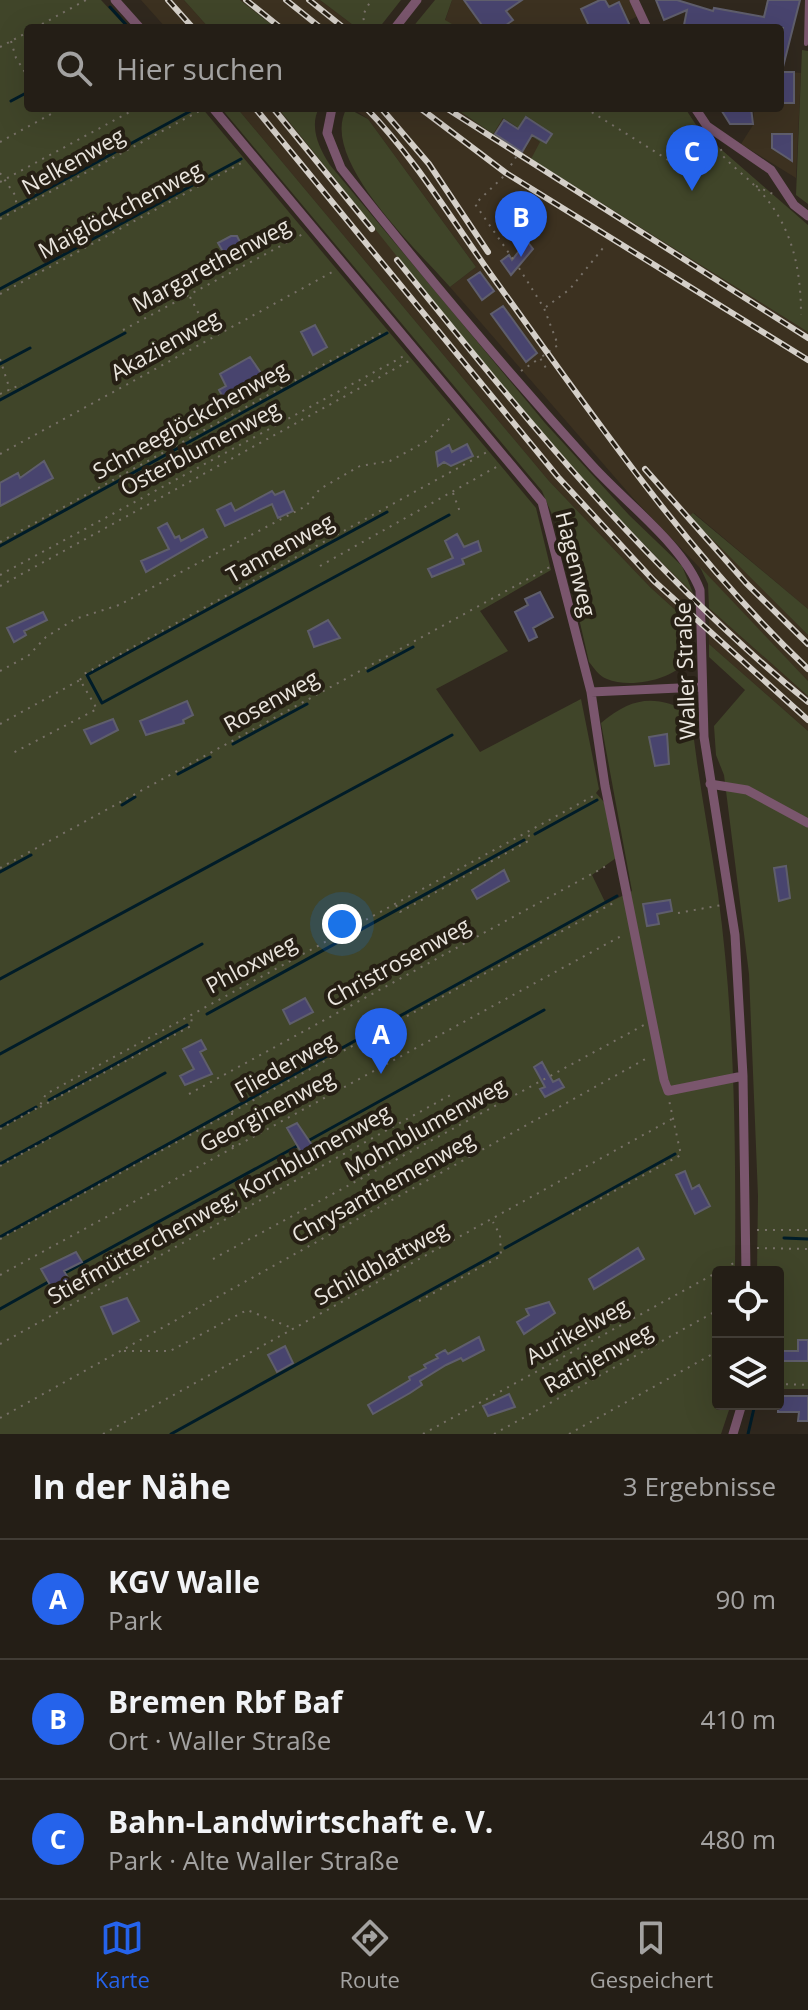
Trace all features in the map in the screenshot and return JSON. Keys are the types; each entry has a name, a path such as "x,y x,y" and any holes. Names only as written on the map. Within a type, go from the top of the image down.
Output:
{"street":[{"path":"115,0 136,24"},
{"path":"398,24 417,0"},
{"path":"634,0 645,24"},
{"name":"Hagenweg","path":"217,112 542,502 591,692 605,786 668,1091"},
{"name":"Waller Straße","path":"331,112 327,133 341,168 542,410 606,482 685,561 700,590 701,687 710,784 731,904 743,1076 746,1266"},
{"path":"698,112 712,129 771,170 794,205 808,216"},
{"path":"591,692 701,687"},
{"path":"710,784 747,790 808,823"},
{"path":"668,1091 743,1076"},
{"path":"733,1434 740,1410"}],"lane":[{"path":"806,44 807,0"}],"path":[{"path":"42,24 86,0"},
{"path":"364,24 363,15 371,0"},
{"path":"0,47 24,34"},
{"path":"11,41 24,71"},
{"path":"0,142 55,112"},
{"path":"0,182 130,112"},
{"name":"Nelkenweg","path":"0,219 197,112"},
{"path":"591,112 670,161 684,161 691,156 712,129"},
{"path":"712,129 722,155 754,185 783,224 798,258 801,315"},
{"path":"513,259 475,204 505,175 519,152"},
{"name":"Maiglöckchenweg","path":"0,294 255,155"},
{"path":"0,173 15,195 18,207"},
{"name":"Margarethenweg","path":"123,330 315,227"},
{"path":"544,308 571,288 603,248"},
{"name":"Akazienweg","path":"0,454 346,264"},
{"path":"519,268 544,308 558,345 520,372"},
{"path":"189,295 211,338"},
{"name":"Schneeglöckchenweg","path":"0,542 396,325"},
{"path":"0,586 418,352"},
{"name":"Osterblumenweg","path":"0,575 418,352"},
{"path":"540,358 546,368"},
{"path":"0,359 5,366 10,390"},
{"path":"0,394 22,384"},
{"path":"0,671 28,656 46,637 75,619 119,605 306,506 320,489 360,466 390,461 427,441 438,426 464,407"},
{"name":"Tannenweg","path":"0,724 80,680 84,674 498,447"},
{"path":"320,566 509,459"},
{"path":"452,492 460,512"},
{"name":"Rosenweg","path":"0,868 558,562"},
{"path":"11,754 97,709 80,680"},
{"name":"Phloxweg","path":"0,1129 39,1107 46,1094 471,869 528,832 599,794 605,786"},
{"path":"397,907 530,840 528,832"},
{"name":"Christrosenweg","path":"189,1094 621,858"},
{"name":"Fliederweg","path":"0,1239 628,895"},
{"path":"678,913 731,904"},
{"name":"Georginenweg","path":"0,1275 634,929"},
{"path":"39,1107 191,1026 192,1014"},
{"name":"Mohnblumenweg","path":"213,1259 652,1021"},
{"name":"Chrysanthemenweg","path":"0,1418 658,1052"},
{"path":"572,1214 681,1155 668,1091"},
{"name":"Stiefmütterchenweg; Kornblumenweg","path":"0,1344 454,1093"},
{"path":"232,1112 233,1147"},
{"name":"Schildblattweg","path":"103,1434 672,1119"},
{"path":"0,1166 52,1137"},
{"path":"419,1301 501,1256 500,1235 491,1220"},
{"path":"746,1230 808,1230"},
{"path":"746,1252 808,1249"},
{"name":"Aurikelweg","path":"423,1434 746,1252"},
{"path":"123,1351 170,1351 247,1310 257,1311 295,1329"},
{"name":"Rathjenweg","path":"494,1434 712,1313"},
{"path":"569,1434 712,1354"},
{"path":"784,1384 808,1385"}],"shaded area":[{"path":"141,0 184,0 205,24 162,24"},
{"path":"240,0 320,0 352,24 271,24"},
{"path":"452,0 631,0 638,16 622,24 451,24 445,21"},
{"path":"784,71 801,73 796,178 741,144 753,125 754,112 784,112"},
{"path":"240,112 281,112 543,434 623,524 693,593 693,626 650,587 549,481"},
{"path":"358,112 461,112 492,133 502,118 541,143 532,159 808,332 808,609 694,513 690,516 808,635 808,681 632,497 450,287 476,267 368,119"},
{"path":"709,608 808,696 808,731 709,644"}],"green space":[{"path":"0,0 101,0 123,24 24,24 24,112 205,112 536,508 551,570 480,611 508,651 436,689 480,752 581,699 599,789 596,793 604,802 616,858 592,875 606,904 632,891 601,723 623,708 644,701 666,703 691,713 724,941 733,1083 735,1266 712,1266 712,1410 729,1410 721,1434 0,1434"},
{"path":"184,0 240,0 271,24 205,24"},
{"path":"320,0 401,0 382,24 352,24"},
{"path":"435,0 452,0 445,20 452,24 415,24"},
{"path":"802,50 808,51 808,204 796,195"},
{"path":"224,112 240,112 549,481 650,587 693,626 692,650 683,665 674,672 652,680 616,682 604,678 589,662 559,531 542,491"},
{"path":"281,112 317,112 315,130 330,165 545,423 629,515 682,566 693,593 582,478 428,295"},
{"path":"346,112 355,112 368,119 476,267 450,287 396,228 358,177 346,152 342,129"},
{"path":"461,112 688,112 700,131 808,225 808,332 531,159 540,142 503,118 493,134"},
{"path":"693,513 808,609 808,635 689,516"},
{"path":"700,567 808,681 808,696 709,608 708,584"},
{"path":"709,644 808,731 808,1389 784,1389 784,1266 757,1266 758,1196 749,974 724,775 716,755 714,726 745,690 709,657"}],"building":[{"path":"464,0 522,0 506,11 513,20 508,24 481,24"},
{"path":"600,0 605,0 609,7 619,2 629,24 588,24 581,9"},
{"path":"656,0 677,0 713,11 714,8 764,17 768,0 800,0 784,63 784,24 684,24 687,10 664,20"},
{"path":"784,72 794,72 794,103 784,103"},
{"path":"722,112 752,112 753,124 730,124"},
{"path":"526,117 552,134 546,143 532,135 522,152 495,134 504,120 518,129"},
{"path":"772,134 792,134 792,161 772,148"},
{"path":"237,236 245,252 226,257 218,243"},
{"path":"527,241 533,249 511,275 501,261 509,255 512,260"},
{"path":"480,272 494,291 482,300 468,280"},
{"path":"503,306 537,353 526,362 491,314"},
{"path":"315,325 327,347 313,355 301,332"},
{"path":"250,357 265,379 230,401 228,397 224,399 219,390 226,386 220,374"},
{"path":"467,444 473,456 451,466 444,462 438,466 436,452 449,445 452,452"},
{"path":"44,461 53,478 0,506 0,483 18,473 20,478"},
{"path":"272,491 275,495 284,491 293,511 278,518 272,504 225,526 217,510 231,503 235,511"},
{"path":"167,523 175,538 179,536 181,541 203,529 207,537 146,572 141,561 169,549 158,528"},
{"path":"457,534 464,547 478,541 481,551 462,559 464,564 432,577 428,569 453,558 445,541"},
{"path":"540,592 553,617 533,628 537,637 529,641 515,612 528,605 525,599"},
{"path":"43,612 47,620 24,631 26,635 14,642 7,628"},
{"path":"328,620 340,638 314,647 308,631"},
{"path":"187,701 193,715 183,720 184,723 146,735 140,721"},
{"path":"113,719 118,730 91,744 84,730"},
{"path":"667,734 669,764 655,766 649,737"},
{"path":"786,866 790,898 779,901 774,868"},
{"path":"504,870 509,881 477,899 472,890"},
{"path":"670,900 672,911 657,914 659,924 647,926 643,904"},
{"path":"305,998 313,1012 290,1024 283,1010"},
{"path":"201,1040 206,1049 200,1052 212,1074 185,1085 180,1076 194,1069 183,1049"},
{"path":"542,1062 553,1082 559,1079 564,1087 545,1097 540,1089 545,1087 534,1067"},
{"path":"297,1123 320,1157 308,1164 287,1128"},
{"path":"685,1171 692,1189 699,1185 710,1206 695,1214 676,1175"},
{"path":"638,1248 644,1259 594,1289 589,1279"},
{"path":"76,1252 82,1262 64,1271 75,1290 58,1299 41,1269"},
{"path":"127,1298 139,1321 113,1334 101,1307"},
{"path":"549,1302 555,1313 524,1334 517,1322 529,1315 526,1309"},
{"path":"479,1337 484,1350 463,1361 461,1358 446,1365 420,1381 422,1385 373,1414 368,1405 410,1380 409,1377 426,1368 424,1365 438,1358 436,1355 445,1350 448,1354"},
{"path":"798,1340 808,1340 808,1361 784,1361 784,1351 798,1351"},
{"path":"285,1346 293,1363 277,1372 268,1355"},
{"path":"509,1394 515,1407 488,1416 483,1406"},
{"path":"784,1396 808,1396 808,1421 798,1421 799,1412 778,1412 784,1410"}],"waterway":[{"path":"110,7 125,24"},
{"path":"11,101 24,94"},
{"path":"0,215 189,112"},
{"path":"0,289 241,159"},
{"path":"0,400 125,333"},
{"path":"0,546 387,333"},
{"path":"0,364 30,348"},
{"path":"387,512 87,675 102,703 449,515"},
{"path":"368,671 413,647"},
{"path":"233,744 307,704"},
{"path":"0,979 452,735"},
{"path":"178,774 210,757"},
{"path":"122,805 135,797"},
{"path":"535,834 597,800"},
{"path":"207,1014 524,840"},
{"path":"0,872 31,855"},
{"path":"0,1237 617,896"},
{"path":"0,1054 202,944"},
{"path":"306,1142 544,1010"},
{"path":"49,1100 187,1025"},
{"path":"0,1164 165,1073"},
{"path":"0,1127 36,1107"},
{"path":"63,1274 299,1145"},
{"path":"505,1248 675,1154"},
{"path":"784,1238 808,1239"},
{"path":"171,1434 498,1253"},
{"path":"0,1309 50,1281"},
{"path":"748,1434 754,1410"}],"railway":[{"path":"168,0 189,24"},
{"path":"246,0 276,24"},
{"path":"286,0 316,24"},
{"path":"309,0 339,24"},
{"path":"258,112 558,477 654,581 808,720"},
{"path":"276,112 372,229"},
{"path":"370,112 418,170 606,434 682,532 764,625 808,669"},
{"path":"384,112 429,164 488,252"},
{"path":"425,112 506,173 808,360"},
{"path":"452,112 808,338"},
{"path":"397,260 541,435 642,547 695,601 808,702"},
{"path":"645,469 746,583 808,644"}],"place":[{"name":"Bahn-Landwirtschaft e. V.","path":"692,191"},
{"name":"Bremen Rbf Baf","path":"521,257"},
{"name":"KGV Walle","path":"381,1074"}]}
